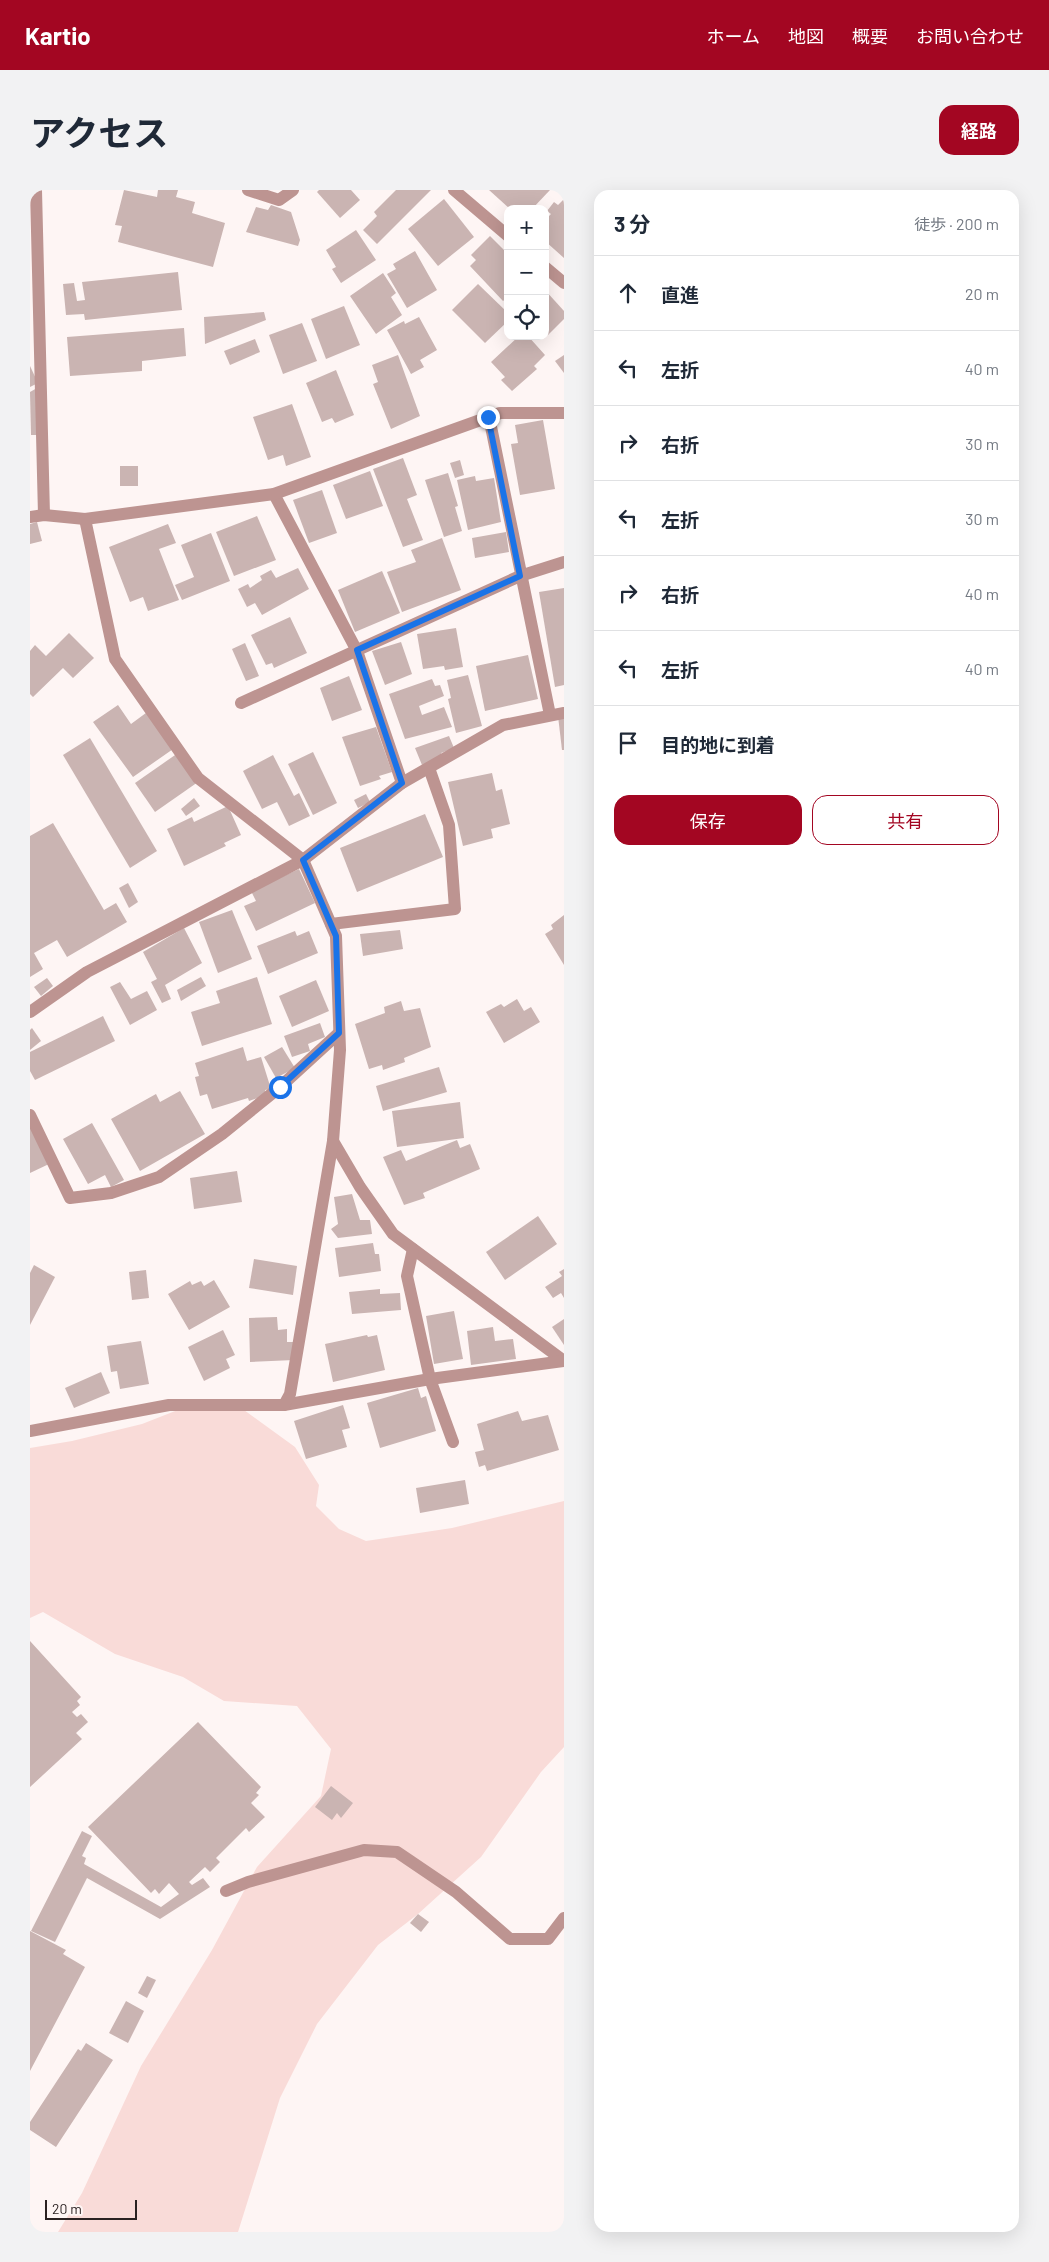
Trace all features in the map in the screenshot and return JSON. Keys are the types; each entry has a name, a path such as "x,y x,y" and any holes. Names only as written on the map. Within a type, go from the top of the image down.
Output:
{"street":[{"path":"36,190 44,515"},
{"path":"248,190 279,200 293,190"},
{"path":"454,190 504,233"},
{"path":"549,270 564,283"},
{"path":"30,517 44,515 85,519 274,494 500,413 564,414"},
{"path":"488,417 550,715"},
{"path":"274,494 357,650 402,783"},
{"path":"85,519 115,659 198,778 303,860 336,936 339,1033 333,1141 290,1394 284,1405"},
{"path":"241,703 520,576 564,562"},
{"path":"30,1012 86,972 303,860 402,783 503,725 564,713"},
{"path":"331,924 455,909 449,825 429,768"},
{"path":"30,1115 70,1198 111,1193 159,1177 222,1134 280,1087 339,1033"},
{"path":"333,1141 360,1187 393,1234 564,1361"},
{"path":"414,1250 407,1276 430,1379 453,1442"},
{"path":"30,1431 169,1404 284,1405 430,1379 564,1361"},
{"path":"226,1892 248,1882 364,1850 397,1852 456,1892 510,1939 548,1939 564,1918"}],"shaded area":[{"path":"233,1402 295,1447 319,1485 316,1506 339,1529 366,1541 452,1528 564,1501 564,1747 541,1772 481,1857 418,1914 378,1945 317,2024 280,2098 238,2232 58,2232 82,2193 141,2066 212,1950 257,1867 321,1796 331,1749 297,1706 224,1701 183,1677 115,1654 43,1612 30,1618 30,1448 72,1441 142,1424 188,1406"}],"building":[{"path":"124,190 157,197 158,190 178,190 176,197 195,202 192,213 225,223 213,267 118,242 122,226 115,225"},
{"path":"319,190 351,190 360,200 340,218 317,192"},
{"path":"396,190 431,190 377,244 363,230 377,216 374,212"},
{"path":"489,190 550,190 536,205 506,205"},
{"path":"444,199 474,237 438,266 408,229"},
{"path":"564,199 564,258 549,245 549,216 551,214 549,208 554,202 558,205"},
{"path":"271,205 291,212 300,240 298,246 246,232 256,207 268,210"},
{"path":"356,230 376,260 341,283 332,269 336,267 326,250"},
{"path":"490,236 504,250 503,301 470,266 476,260 471,255"},
{"path":"415,251 437,290 407,308 387,274 396,269 393,264"},
{"path":"178,272 182,310 85,320 84,314 66,315 63,284 74,283 77,301 85,300 82,282"},
{"path":"383,273 396,293 391,297 402,315 376,334 350,296"},
{"path":"478,284 504,309 504,325 485,343 452,310"},
{"path":"549,294 564,311 564,319 549,334"},
{"path":"344,306 360,345 326,359 311,319"},
{"path":"264,312 266,320 205,344 204,317"},
{"path":"419,317 437,350 420,360 424,367 411,374 387,330 404,321 405,324"},
{"path":"302,323 317,361 283,374 269,335"},
{"path":"184,328 186,356 142,361 142,371 70,376 67,337"},
{"path":"255,339 260,352 230,365 224,351"},
{"path":"515,340 532,340 545,355 534,366 537,369 512,391 501,380 505,377 491,362"},
{"path":"398,355 420,416 391,429 373,384 378,382 372,365"},
{"path":"564,355 564,373 555,361"},
{"path":"30,366 38,383 30,387"},
{"path":"336,370 354,415 335,423 332,418 322,422 306,383"},
{"path":"37,388 38,435 31,435 30,392"},
{"path":"292,404 311,457 286,466 283,455 268,460 253,417"},
{"path":"543,420 555,489 520,495 511,444 518,443 515,425"},
{"path":"403,458 417,495 407,499 423,540 403,547 373,469"},
{"path":"460,460 464,475 455,478 450,463"},
{"path":"120,466 138,466 138,486 120,486"},
{"path":"370,471 383,506 346,519 333,485"},
{"path":"448,473 458,506 455,507 462,531 444,537 425,480"},
{"path":"475,476 476,481 494,478 501,522 468,530 457,480"},
{"path":"322,490 337,533 309,543 293,500"},
{"path":"257,516 276,560 234,576 216,532"},
{"path":"37,522 42,541 30,544 30,524"},
{"path":"168,524 176,543 159,549 179,600 148,611 143,597 130,602 109,547"},
{"path":"506,532 509,552 475,558 472,538"},
{"path":"211,533 230,581 182,600 175,585 194,577 181,545"},
{"path":"442,538 461,590 402,612 387,572 416,562 411,550"},
{"path":"298,568 309,589 262,615 255,603 247,607 238,589 248,584 250,588 262,580 260,576 271,570 276,578"},
{"path":"382,571 400,613 355,632 338,590"},
{"path":"564,588 564,685 555,687 539,592"},
{"path":"290,617 307,653 274,668 272,663 266,665 251,635"},
{"path":"456,628 463,667 445,670 444,666 423,669 417,634"},
{"path":"69,633 94,658 73,678 63,668 33,697 30,694 30,651 35,645 46,656"},
{"path":"401,642 412,674 385,685 372,651"},
{"path":"245,643 259,676 246,681 232,649"},
{"path":"528,655 538,699 485,711 476,666"},
{"path":"468,675 482,726 456,733 448,699 451,698 447,680"},
{"path":"349,676 362,710 332,721 320,688"},
{"path":"432,679 435,686 440,685 444,696 419,706 422,715 444,707 452,727 405,739 389,694"},
{"path":"118,705 131,724 150,710 176,747 133,777 93,722"},
{"path":"564,715 564,750 562,750 558,716"},
{"path":"376,727 392,772 379,776 381,779 360,786 342,737"},
{"path":"449,736 454,748 441,753 443,758 422,765 415,748"},
{"path":"90,738 157,851 130,868 63,755"},
{"path":"313,752 337,803 313,815 288,764"},
{"path":"178,753 198,782 155,812 135,783"},
{"path":"273,755 294,796 299,793 310,816 289,826 277,802 262,809 243,771"},
{"path":"492,773 496,791 502,789 510,824 491,829 493,838 463,846 448,782"},
{"path":"366,794 370,802 358,808 354,800"},
{"path":"194,798 200,806 186,816 181,809"},
{"path":"228,806 241,835 224,843 226,846 184,866 167,829 192,817 194,822"},
{"path":"425,814 443,857 357,892 340,848"},
{"path":"53,823 104,910 116,903 127,922 67,957 57,940 34,953 43,969 30,977 30,836"},
{"path":"299,869 315,903 256,931 244,906 256,901 251,891"},
{"path":"128,883 138,902 129,908 119,888"},
{"path":"232,910 252,959 218,973 199,922"},
{"path":"564,915 564,965 545,934 553,929 551,925"},
{"path":"184,928 202,963 165,985 171,999 162,1003 151,982 157,979 143,952"},
{"path":"400,930 403,949 363,956 360,934"},
{"path":"295,931 297,936 309,931 318,953 268,974 257,946"},
{"path":"201,977 206,986 181,1001 177,990"},
{"path":"257,977 272,1024 202,1046 191,1012 220,1003 216,991"},
{"path":"47,978 53,986 41,996 34,987"},
{"path":"316,980 329,1011 292,1027 279,996"},
{"path":"120,982 131,999 147,991 157,1010 130,1025 110,987"},
{"path":"517,999 524,1011 531,1007 540,1022 504,1043 486,1012 501,1004 504,1007"},
{"path":"401,1001 404,1011 420,1008 431,1047 404,1058 405,1062 383,1070 382,1065 369,1069 355,1024 385,1013 384,1007"},
{"path":"103,1016 115,1041 35,1080 30,1071 30,1052"},
{"path":"320,1023 325,1037 308,1044 310,1051 292,1057 284,1036"},
{"path":"32,1028 41,1041 30,1050 30,1030"},
{"path":"243,1047 247,1061 261,1057 271,1089 265,1090 266,1095 249,1101 248,1098 212,1109 207,1094 200,1096 195,1077 199,1076 195,1063"},
{"path":"282,1047 295,1068 276,1078 264,1057"},
{"path":"439,1067 447,1092 383,1111 376,1086"},
{"path":"180,1091 205,1134 140,1171 111,1119 156,1094 160,1102"},
{"path":"460,1102 464,1138 397,1147 392,1111"},
{"path":"30,1122 49,1164 30,1173"},
{"path":"92,1123 124,1180 111,1187 105,1175 88,1184 63,1139"},
{"path":"457,1140 460,1148 470,1144 480,1169 423,1193 425,1198 404,1205 383,1157 401,1150 406,1161"},
{"path":"237,1171 242,1202 194,1209 190,1178"},
{"path":"352,1194 360,1220 370,1220 372,1234 338,1238 331,1229 338,1224 334,1197"},
{"path":"538,1216 557,1244 505,1280 486,1252"},
{"path":"373,1243 375,1254 379,1254 381,1271 339,1277 335,1248"},
{"path":"254,1259 297,1266 293,1295 249,1288"},
{"path":"34,1265 55,1277 30,1325 30,1273"},
{"path":"564,1269 564,1298 561,1293 553,1298 545,1287 562,1276 559,1272"},
{"path":"146,1270 149,1298 132,1300 129,1272"},
{"path":"214,1280 230,1307 189,1330 168,1294 190,1281 192,1285 201,1281 204,1286"},
{"path":"380,1289 380,1294 400,1293 401,1310 352,1314 349,1292"},
{"path":"454,1311 463,1359 434,1364 426,1316"},
{"path":"277,1317 278,1330 287,1329 287,1342 294,1342 294,1360 250,1362 249,1318"},
{"path":"564,1319 564,1345 552,1327"},
{"path":"493,1327 495,1341 513,1339 516,1359 471,1365 467,1331"},
{"path":"223,1330 235,1355 226,1359 230,1368 204,1381 188,1347"},
{"path":"367,1335 368,1337 377,1335 385,1370 333,1382 325,1344"},
{"path":"141,1341 149,1384 120,1389 117,1371 111,1372 107,1346"},
{"path":"101,1372 110,1393 74,1408 65,1388"},
{"path":"418,1388 421,1398 426,1396 436,1431 380,1448 367,1403"},
{"path":"343,1405 350,1428 342,1430 347,1447 306,1459 294,1421"},
{"path":"518,1411 522,1421 548,1415 559,1450 487,1471 485,1465 479,1467 475,1452 484,1450 477,1424"},
{"path":"465,1480 469,1504 420,1513 416,1488"},
{"path":"30,1641 81,1697 77,1701 80,1705 72,1712 77,1717 81,1714 88,1722 76,1733 82,1739 30,1787"},
{"path":"198,1722 261,1787 256,1793 259,1795 251,1803 265,1817 249,1832 246,1828 216,1858 220,1862 210,1872 205,1867 189,1882 192,1885 203,1878 210,1887 160,1919 87,1878 55,1942 31,1931 82,1831 92,1836 82,1856 86,1858 84,1864 161,1907 179,1894 169,1883 159,1894 155,1889 151,1893 88,1827"},
{"path":"331,1786 353,1803 341,1818 337,1813 332,1820 315,1807"},
{"path":"418,1914 429,1922 421,1932 410,1923"},
{"path":"30,1931 66,1950 63,1954 85,1967 30,2071"},
{"path":"147,1976 156,1980 147,1998 138,1993"},
{"path":"126,2001 144,2011 128,2043 109,2033"},
{"path":"86,2043 113,2060 56,2147 30,2130 30,2122 78,2049 81,2051"}],"route":[{"path":"280,1087 339,1033 336,936 303,860 402,783 357,650 520,576 488,417"}]}
